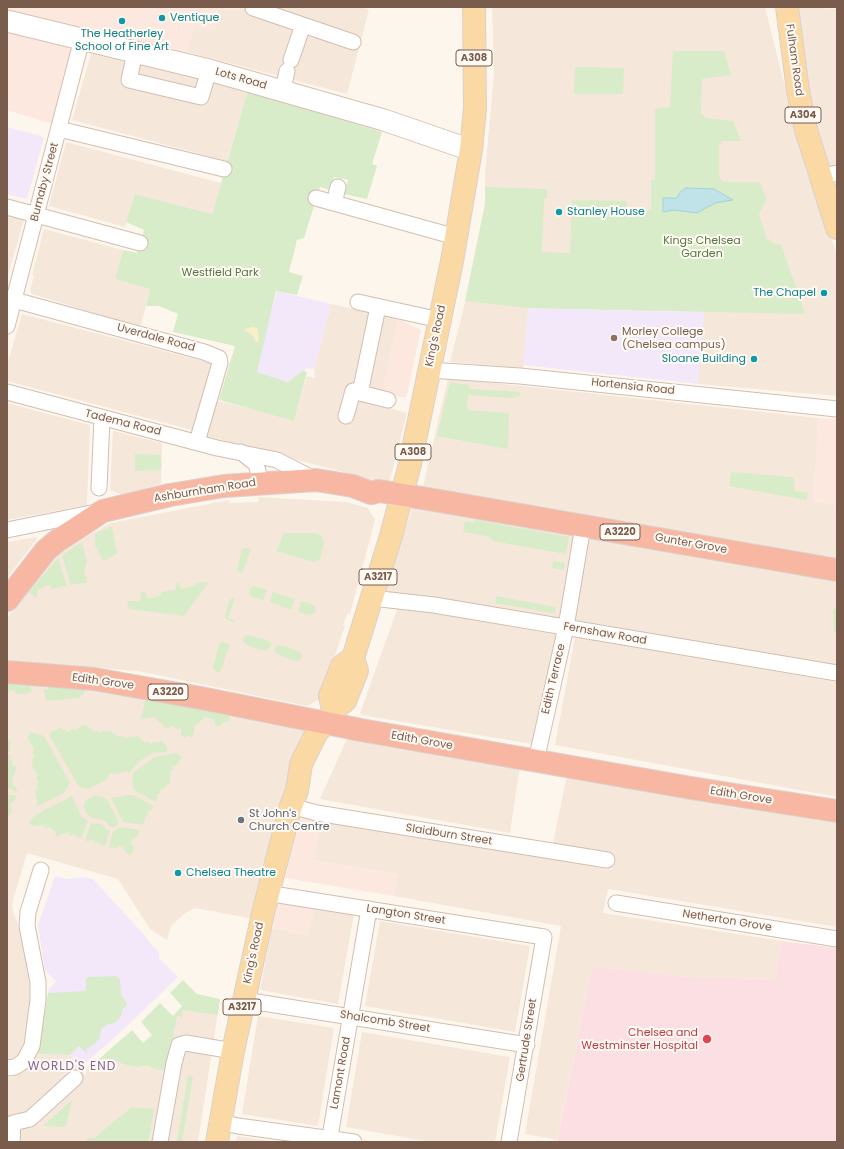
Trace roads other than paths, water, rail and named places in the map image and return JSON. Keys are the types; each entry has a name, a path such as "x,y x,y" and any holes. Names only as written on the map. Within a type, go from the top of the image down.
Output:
{"highway":[{"name":"Ashburnham Road","path":"95,515 170,495 224,486 261,482 316,480 353,486 371,493 379,492 402,496"},
{"name":"Gunter Grove","path":"402,496 837,570"},
{"name":"A3220","path":"7,600 46,550 95,515"},
{"name":"Edith Grove","path":"7,672 94,679 331,717 536,761 697,789 837,811"}],"main road":[{"name":"King's Road","path":"218,1132 233,1050 268,892 294,798 315,771 332,736 331,717 345,702 357,671 353,658 402,496 440,320 471,150 474,114 474,7"},
{"name":"Fulham Road","path":"787,7 798,91 806,130 828,175 837,228"}],"street":[{"path":"253,8 353,42"},
{"name":"Lots Road","path":"7,21 209,70 287,74 384,120 471,150"},
{"path":"287,74 303,26"},
{"name":"Burnaby Street","path":"7,326 10,299 36,214 82,39"},
{"path":"135,52 129,80 136,82 201,96 209,70"},
{"path":"59,129 224,169"},
{"path":"334,203 338,187"},
{"path":"316,198 456,237"},
{"path":"7,207 140,243"},
{"name":"Uverdale Road","path":"10,299 204,352 219,358 220,362 197,442"},
{"path":"358,302 440,320"},
{"path":"360,392 378,307"},
{"name":"Hortensia Road","path":"429,370 540,378 837,409"},
{"path":"346,416 353,391 388,400"},
{"name":"Tadema Road","path":"7,392 217,448 240,451 277,460 316,480"},
{"path":"99,488 102,418"},
{"path":"240,451 256,464 261,482"},
{"name":"Ashburnham Road","path":"7,530 95,515"},
{"path":"36,524 53,531 57,541"},
{"name":"Edith Terrace","path":"536,761 566,627 583,526"},
{"name":"Fernshaw Road","path":"372,598 434,605 837,673"},
{"name":"Slaidburn Street","path":"294,798 307,812 607,860"},
{"path":"7,1068 15,1067 24,1061 32,1046 38,1000 38,982 27,926 28,912 41,870"},
{"name":"Langton Street","path":"268,892 544,937"},
{"name":"Netherton Grove","path":"616,903 837,939"},
{"name":"Lamont Road","path":"330,1140 369,909"},
{"name":"Gertrude Street","path":"510,1142 544,937"},
{"name":"Shalcomb Street","path":"244,1000 527,1045"},
{"path":"160,1142 174,1063 179,1045 186,1043 233,1050"},
{"path":"12,1142 14,1123 30,1119 75,1078"},
{"path":"218,1132 238,1126 330,1140 354,1142"}],"water":[{"path":"686,188 714,189 733,200 715,203 697,213 674,210 663,212 663,198 677,198 681,191"}],"place":[{"name":"Ventique","path":"162,18"},
{"name":"The Heatherley School of Fine Art","path":"122,21"},
{"name":"Stanley House","path":"559,212"},
{"name":"The Chapel","path":"824,293"},
{"name":"Morley College (Chelsea campus)","path":"614,338"},
{"name":"Sloane Building","path":"754,359"},
{"name":"St John's Church Centre","path":"241,820"},
{"name":"Chelsea Theatre","path":"178,873"},
{"name":"Chelsea and Westminster Hospital","path":"707,1039"}],"district":[{"name":"WORLD'S END","path":"72,1067"}],"park label":[{"name":"Kings Chelsea Garden","path":"702,247"},
{"name":"Westfield Park","path":"220,273"}]}
